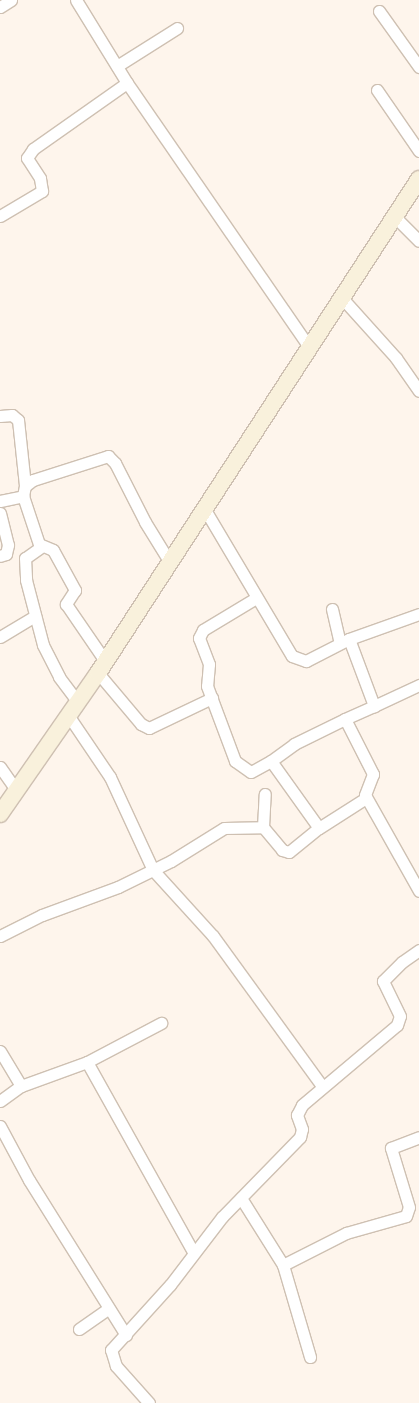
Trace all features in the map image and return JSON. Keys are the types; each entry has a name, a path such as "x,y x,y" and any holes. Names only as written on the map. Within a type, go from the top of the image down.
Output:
{"street":[{"path":"0,7 11,0"},
{"path":"76,0 127,83 310,348"},
{"path":"379,11 419,66"},
{"path":"117,66 177,28"},
{"path":"0,216 42,192 43,184 29,163 28,154 127,83"},
{"path":"377,90 419,151"},
{"path":"0,814 101,667 419,179"},
{"path":"394,216 419,241"},
{"path":"342,298 396,358 419,391"},
{"path":"0,416 12,415 18,420 24,491 41,547"},
{"path":"0,501 24,491 33,480 108,456 115,463 145,522 169,561"},
{"path":"204,508 256,598 295,659 306,661 345,641 419,614"},
{"path":"0,513 8,549 0,556"},
{"path":"41,547 24,561 35,616 50,660 77,701"},
{"path":"41,547 53,550 75,592 66,602 101,667 141,724 149,728 212,698"},
{"path":"256,598 200,635 209,664 207,686 238,766 251,772 271,761 294,744 419,685"},
{"path":"332,609 374,706"},
{"path":"0,637 35,616"},
{"path":"68,715 110,776 153,870 213,936 322,1086"},
{"path":"345,719 373,774 365,791 366,798 391,836 419,891"},
{"path":"271,761 319,828"},
{"path":"0,767 16,790"},
{"path":"265,794 263,827 282,850 289,852 319,828 366,798"},
{"path":"0,936 42,915 118,887 153,870 218,830 242,826 263,827"},
{"path":"149,1403 111,1358 111,1350 170,1285 193,1252 241,1198 300,1137 298,1110 322,1086 397,1025 400,1016 383,981 402,962 419,950"},
{"path":"0,1101 21,1086 87,1062 161,1023"},
{"path":"0,1051 21,1086"},
{"path":"87,1062 193,1252"},
{"path":"0,1126 29,1180 126,1335"},
{"path":"282,1265 346,1234 406,1216 409,1207 391,1148 419,1137"},
{"path":"241,1198 282,1265 310,1356"},
{"path":"79,1329 108,1309"}]}
